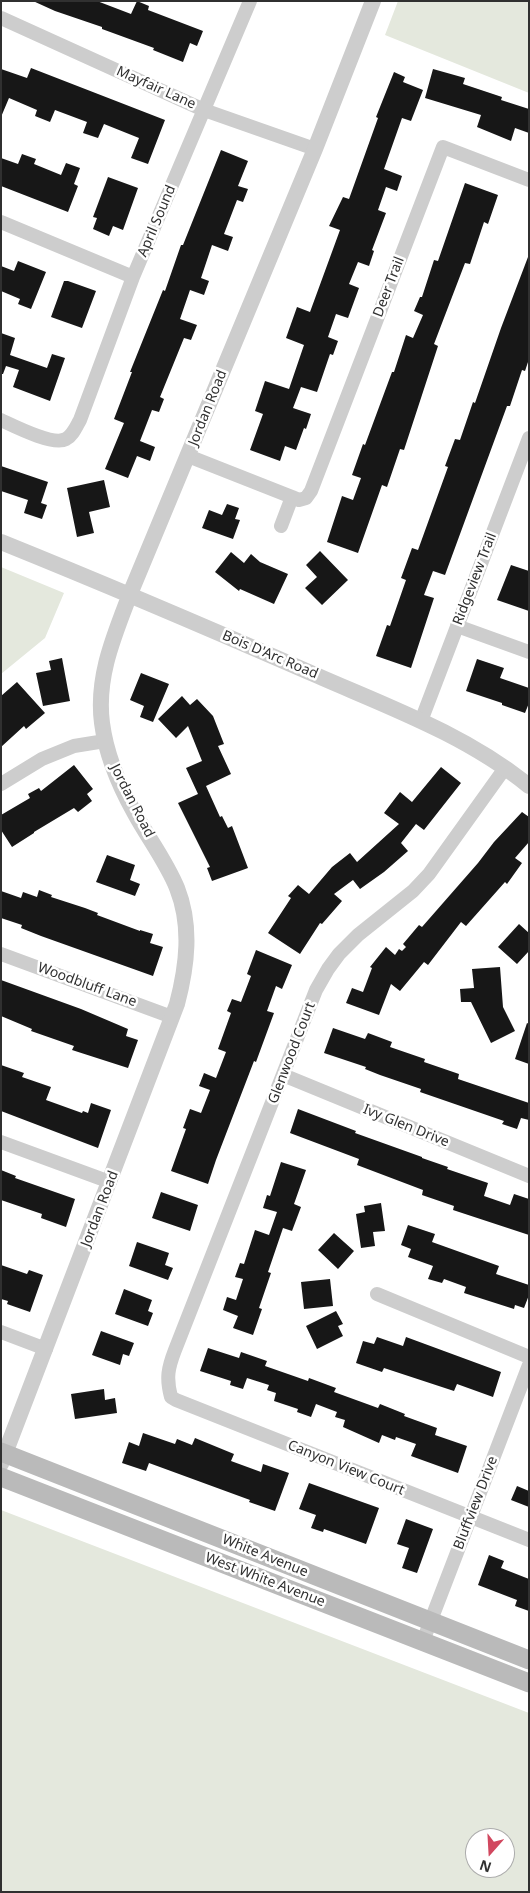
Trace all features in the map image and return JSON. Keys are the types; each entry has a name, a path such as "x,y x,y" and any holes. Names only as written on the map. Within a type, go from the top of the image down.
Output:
{"main road":[{"name":"White Avenue","path":"3,1457 529,1660"},
{"name":"West White Avenue","path":"1,1477 529,1683"}],"street":[{"name":"April Sound","path":"1,420 41,437 64,440 73,433 80,420 133,277 250,1"},
{"name":"Jordan Road","path":"3,1457 110,1182 172,1017 184,978 187,946 184,914 177,890 165,864 134,812 114,773 105,741 101,692 105,665 130,594 315,150 373,1"},
{"name":"Mayfair Lane","path":"1,18 204,110 315,150"},
{"name":"Deer Trail","path":"292,497 303,500 311,491 443,147 529,180"},
{"path":"1,222 133,277"},
{"name":"Ridgeview Trail","path":"421,720 525,459 529,438"},
{"path":"188,456 292,497 281,526"},
{"name":"Bois D'Arc Road","path":"1,542 130,594 421,720 468,744 529,786"},
{"path":"457,626 529,652"},
{"path":"1,784 42,759 74,746 105,741"},
{"name":"Glenwood Court","path":"169,1390 167,1379 174,1350 316,990 339,954 358,935 413,891 429,874 505,768"},
{"name":"Woodbluff Lane","path":"1,954 172,1017"},
{"name":"Ivy Glen Drive","path":"283,1075 529,1176"},
{"path":"1,1142 110,1182"},
{"path":"377,1294 529,1356"},
{"path":"1,1332 46,1349"},
{"name":"Bluffview Drive","path":"423,1641 529,1365"},
{"name":"Canyon View Court","path":"169,1390 171,1396 176,1400 529,1540"}],"shaded area":[{"path":"398,1 529,1 529,93 385,35"},
{"path":"1,567 64,593 45,638 1,674"},
{"path":"1,1510 529,1713 529,1892 1,1892"}],"building":[{"path":"33,1 97,1 131,14 137,1 149,6 148,10 203,31 197,46 190,43 183,62 153,50 154,48"},
{"path":"31,68 165,120 148,164 131,158 139,138 104,124 98,138 83,133 87,122 55,110 50,122 35,116 37,110 9,98 1,117 1,69 27,78"},
{"path":"433,69 465,78 463,84 502,97 501,100 529,109 529,133 515,128 511,141 477,127 481,115 425,98"},
{"path":"394,72 405,77 403,82 423,90 411,121 402,118 384,169 402,176 397,191 386,187 378,210 386,213 372,250 374,251 369,266 358,262 349,284 359,288 348,318 336,314 328,337 338,341 333,355 330,354 317,392 301,387 293,408 311,414 306,429 304,428 296,450 285,446 280,461 250,450 263,414 255,411 265,381 289,389 304,345 286,338 297,307 310,312 340,230 329,226 343,197 349,199 378,118 376,117"},
{"path":"221,150 248,161 238,186 248,189 243,202 237,200 224,234 233,237 228,251 212,245 201,278 209,281 204,295 190,290 180,319 197,325 191,340 184,338 160,397 164,399 159,412 152,410 140,441 155,447 150,461 137,456 128,478 105,469 124,423 114,419 132,372 130,372 163,290 165,291 181,245 183,245"},
{"path":"22,154 36,159 34,164 61,175 66,163 80,168 74,184 78,186 68,212 1,186 1,158 18,164"},
{"path":"108,177 138,188 123,230 113,226 109,236 93,229 97,218 93,217"},
{"path":"465,183 498,195 488,224 484,222 470,264 465,263 434,344 438,346 404,450 400,449 387,487 382,485 358,553 327,542 342,496 353,500 361,478 352,475 392,372 394,372 406,335 413,338 423,315 414,311 420,297 422,297 434,260 438,261"},
{"path":"528,257 529,359 525,371 522,370 510,406 507,406 445,575 433,571 424,595 434,598 411,668 376,656 387,625 390,626 406,580 401,578 412,548 418,550 448,467 445,466 455,439 460,440 473,402 475,403"},
{"path":"18,261 46,272 31,309 18,304 20,299 1,291 1,266 14,271"},
{"path":"64,281 96,291 82,328 51,317"},
{"path":"1,333 15,338 10,355 47,368 52,354 65,358 50,401 13,387 19,370 6,366 3,374 1,374"},
{"path":"1,466 48,482 41,503 47,505 42,519 24,513 28,500 1,491"},
{"path":"104,480 110,507 89,512 94,533 77,537 67,488"},
{"path":"227,504 239,508 235,519 240,520 233,539 202,528 209,510 222,515"},
{"path":"320,551 348,580 322,605 305,588 317,577 306,565"},
{"path":"231,552 244,563 251,554 260,562 288,574 274,604 240,589 239,591 215,572"},
{"path":"511,565 529,571 529,611 497,600"},
{"path":"62,658 70,701 43,706 36,673 51,670 49,661"},
{"path":"477,659 504,668 500,678 529,688 529,703 525,713 466,691"},
{"path":"141,673 169,684 153,722 140,717 144,706 130,700"},
{"path":"17,682 45,713 26,729 24,726 1,747 1,696"},
{"path":"182,696 190,705 197,699 213,716 224,744 218,746 231,774 206,786 220,817 222,816 228,828 232,826 248,868 212,881 207,868 210,867 178,803 198,794 186,768 202,761 188,726 176,738 158,719"},
{"path":"74,765 93,789 87,794 92,801 78,812 74,808 12,847 1,830 1,815 30,798 28,794 39,788 41,791"},
{"path":"441,767 461,783 424,830 416,824 401,843 408,851 384,872 360,889 353,880 334,894 342,901 322,924 320,923 300,954 268,933 291,898 288,896 298,885 309,894 332,867 350,853 357,862 399,824 384,813 400,792 412,802"},
{"path":"522,812 529,817 529,842 515,858 522,863 507,884 505,882 466,926 461,922 428,965 424,962 400,991 391,984 379,1015 346,1003 352,988 363,992 372,968 370,967 386,947 395,955 399,949 402,951 406,947 403,944 419,925 422,927"},
{"path":"107,855 135,865 130,880 140,884 135,896 96,882"},
{"path":"39,890 52,895 51,897 98,913 97,915 153,934 150,943 163,947 153,976 41,936 21,928 22,925 1,918 1,891 21,898 23,892 37,897"},
{"path":"519,924 529,933 529,951 517,964 498,947"},
{"path":"256,950 292,965 282,989 276,986 267,1011 274,1013 208,1184 171,1171 186,1129 183,1128 190,1109 201,1113 210,1090 199,1086 204,1073 216,1078 226,1052 218,1049 231,1013 227,1011 232,999 241,1002 251,976 247,974"},
{"path":"500,967 503,1007 515,1031 491,1043 471,1002 461,1002 460,989 474,988 472,969"},
{"path":"1,980 81,1009 128,1029 126,1036 138,1040 128,1068 72,1050 74,1046 31,1031 32,1029 1,1016"},
{"path":"527,1023 529,1024 529,1064 515,1059"},
{"path":"333,1028 365,1039 368,1033 392,1042 390,1047 425,1059 424,1062 459,1074 458,1079 529,1103 529,1120 521,1118 517,1129 502,1124 504,1121 420,1092 421,1089 324,1053"},
{"path":"1,1065 24,1073 22,1077 51,1087 46,1100 82,1113 83,1111 88,1113 91,1103 111,1110 98,1148 1,1111"},
{"path":"298,1109 356,1131 355,1133 448,1167 447,1169 488,1183 484,1196 510,1205 514,1194 529,1199 529,1235 453,1210 454,1206 422,1195 423,1190 357,1165 359,1159 290,1133"},
{"path":"281,1162 306,1170 294,1204 301,1207 292,1231 283,1228 268,1272 271,1273 259,1308 262,1309 253,1335 233,1328 238,1316 223,1310 227,1297 236,1300 243,1279 235,1277 240,1263 244,1264 255,1230 269,1235 277,1212 263,1208 267,1195 270,1196"},
{"path":"1,1170 16,1176 15,1178 75,1199 66,1227 41,1218 42,1214 1,1200"},
{"path":"161,1192 198,1205 190,1231 152,1218"},
{"path":"381,1203 385,1231 373,1232 375,1246 361,1248 356,1214 365,1212 364,1206"},
{"path":"408,1225 435,1234 432,1242 499,1266 496,1274 529,1285 529,1295 524,1308 515,1305 514,1309 464,1293 466,1287 444,1279 442,1283 428,1279 433,1266 408,1257 411,1249 401,1245"},
{"path":"334,1233 354,1251 338,1269 318,1250"},
{"path":"137,1242 169,1253 165,1265 173,1268 168,1280 129,1266"},
{"path":"1,1265 27,1274 29,1270 43,1275 30,1312 7,1304 8,1301 1,1299"},
{"path":"330,1279 333,1306 304,1309 301,1282"},
{"path":"124,1289 152,1300 148,1311 153,1313 148,1326 115,1314"},
{"path":"336,1311 343,1324 338,1326 343,1336 317,1349 306,1326"},
{"path":"101,1331 134,1343 129,1356 123,1354 120,1365 92,1355"},
{"path":"377,1337 403,1346 406,1337 501,1372 493,1397 457,1384 454,1391 384,1368 382,1372 356,1363 363,1341 374,1344"},
{"path":"208,1348 239,1358 241,1352 267,1361 265,1366 308,1381 309,1378 336,1388 334,1392 378,1408 380,1404 405,1414 404,1416 437,1428 435,1435 467,1446 458,1473 411,1456 416,1444 396,1437 395,1440 382,1435 379,1443 343,1427 345,1420 335,1417 337,1412 316,1404 311,1417 297,1412 298,1409 274,1401 276,1393 267,1390 269,1385 247,1378 243,1389 230,1385 231,1381 200,1371"},
{"path":"104,1389 105,1400 115,1398 117,1413 75,1419 71,1394"},
{"path":"143,1433 175,1444 177,1439 192,1445 195,1438 234,1454 231,1461 261,1472 263,1464 289,1473 275,1511 149,1463 146,1471 122,1463 129,1442 139,1446"},
{"path":"309,1483 379,1508 366,1544 324,1529 323,1532 311,1528 316,1515 299,1509"},
{"path":"517,1486 529,1491 529,1507 511,1500"},
{"path":"406,1519 433,1529 417,1573 402,1568 409,1548 397,1544"},
{"path":"489,1555 504,1561 501,1568 529,1579 529,1611 515,1606 517,1600 478,1585"}]}
